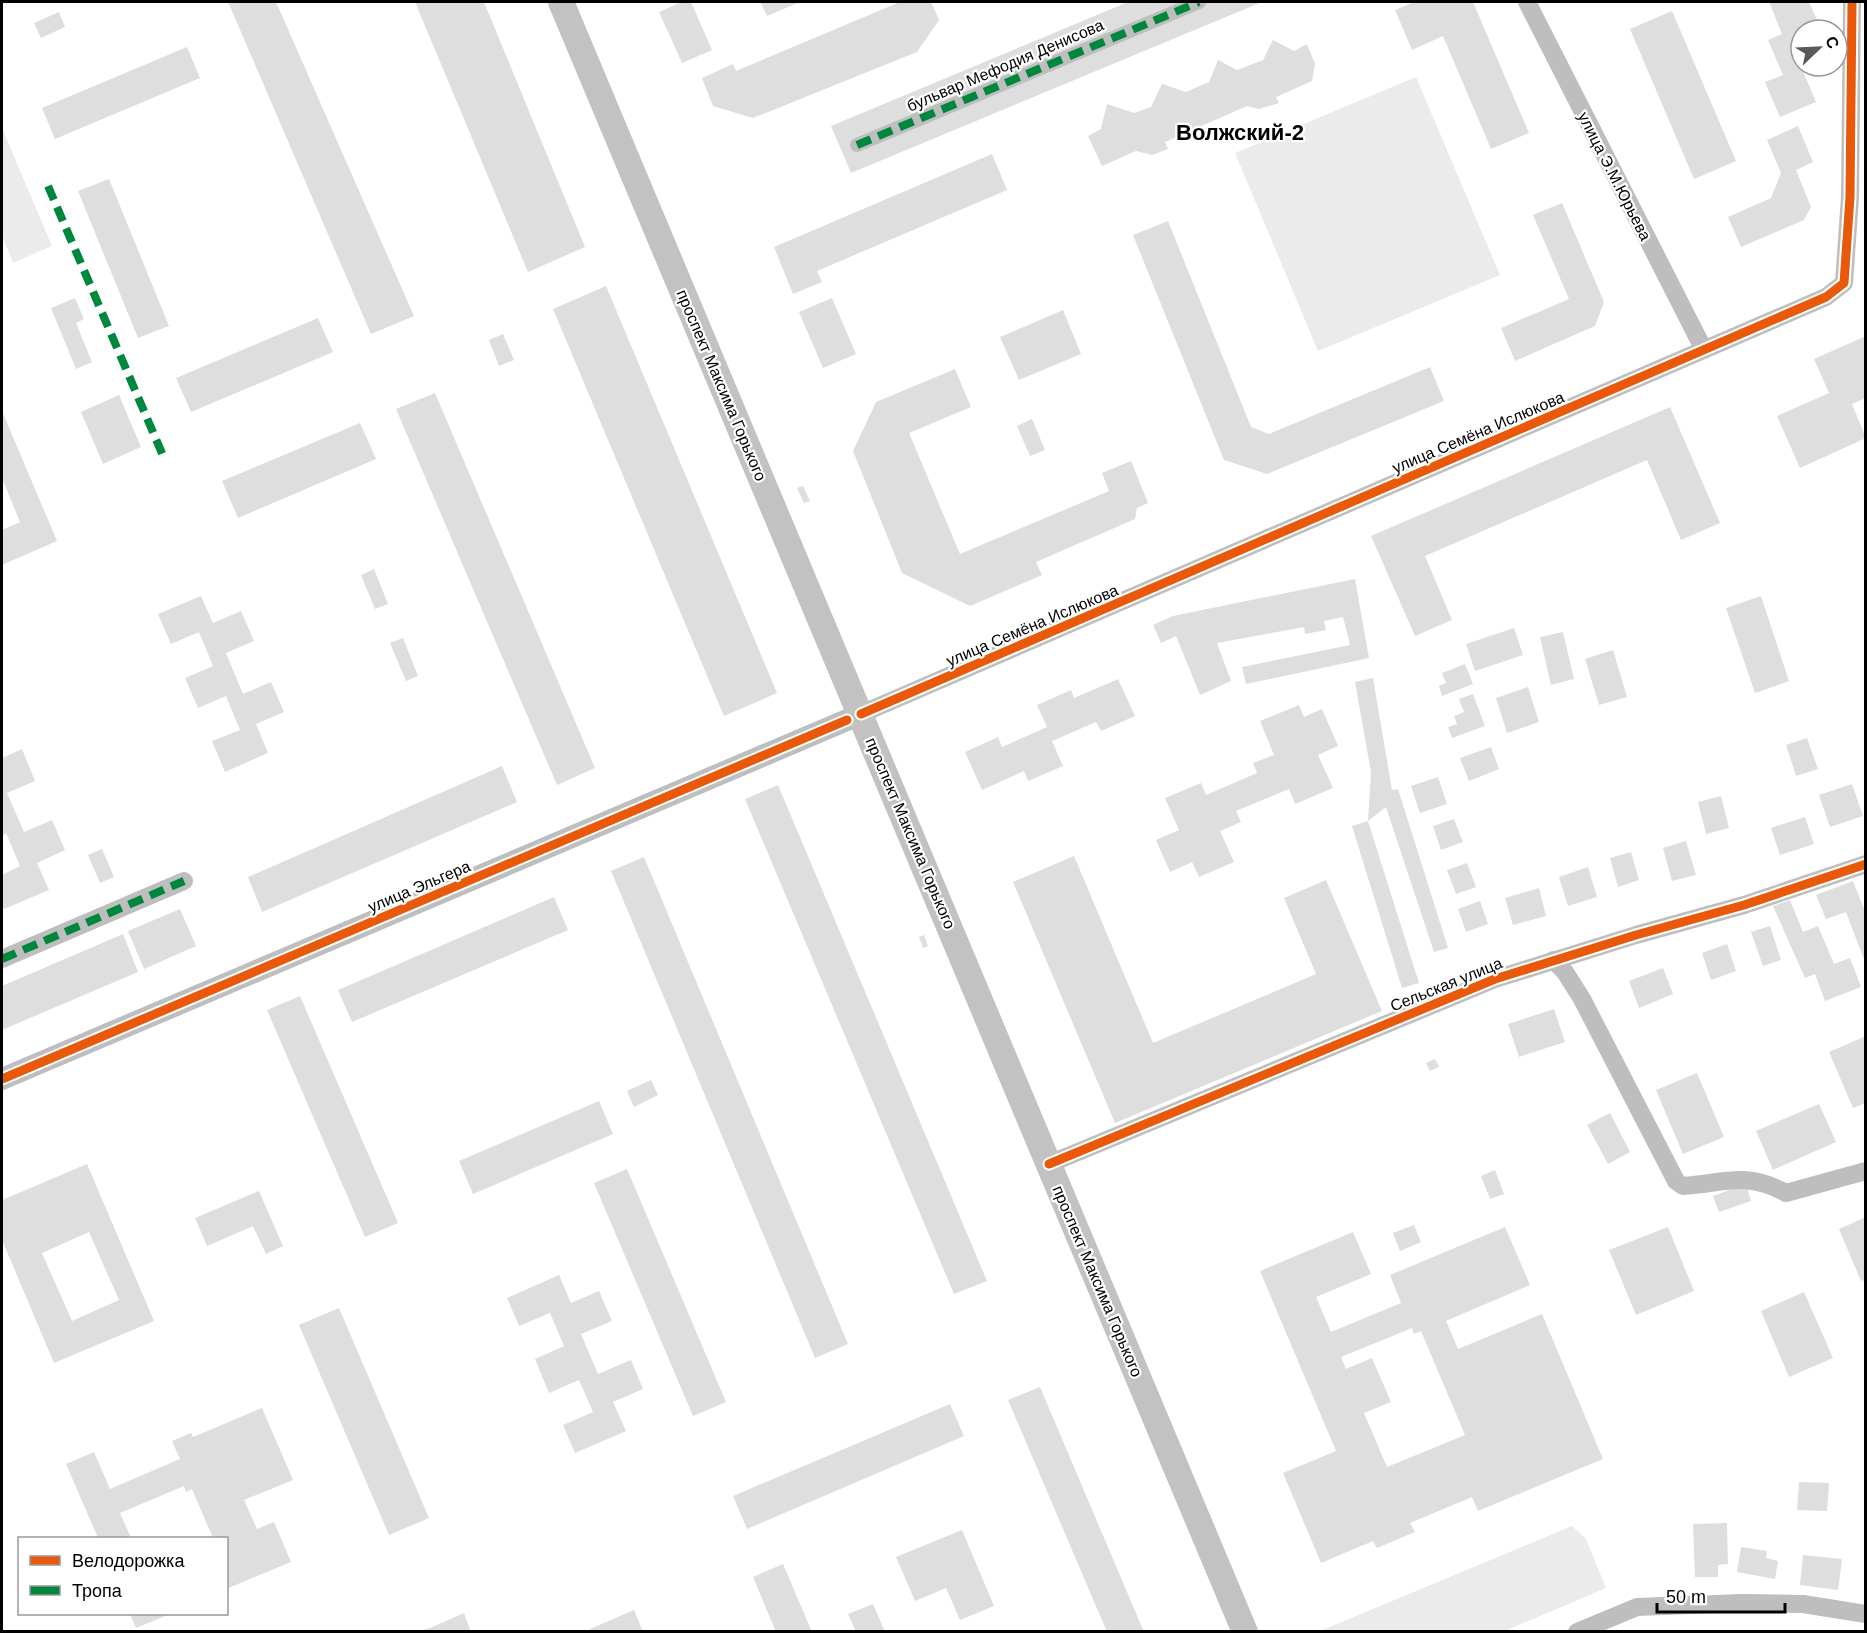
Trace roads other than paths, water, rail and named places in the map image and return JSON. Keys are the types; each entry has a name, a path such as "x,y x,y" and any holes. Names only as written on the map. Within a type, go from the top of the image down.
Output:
{"main road":[{"name":"проспект Максима Горького","path":"544,2 654,241"},
{"name":"проспект Максима Горького","path":"561,2 654,241 1042,1168 1245,1632"},
{"name":"проспект Максима Горького","path":"1082,1262 1228,1632"}],"street":[{"name":"бульвар Мефодия Денисова","path":"857,145 1199,2"},
{"name":"улица Э.М.Юрьева","path":"1527,2 1704,350"},
{"name":"улица Семёна Ислюкова","path":"854,717 1826,297 1845,283 1850,197 1852,2"},
{"name":"улица Эльгера","path":"2,1079 854,717"},
{"name":"Сельская улица","path":"1042,1168 1485,983 1552,960 1744,905 1866,864"},
{"path":"2,959 184,881"},
{"path":"1552,960 1565,972 1582,999 1676,1181 1683,1186 1743,1179 1765,1182 1786,1193 1866,1171"},
{"path":"1577,1632 1637,1607 1742,1603 1803,1604 1866,1614"}],"district":[{"name":"Волжский-2","path":"1240,132"}]}
